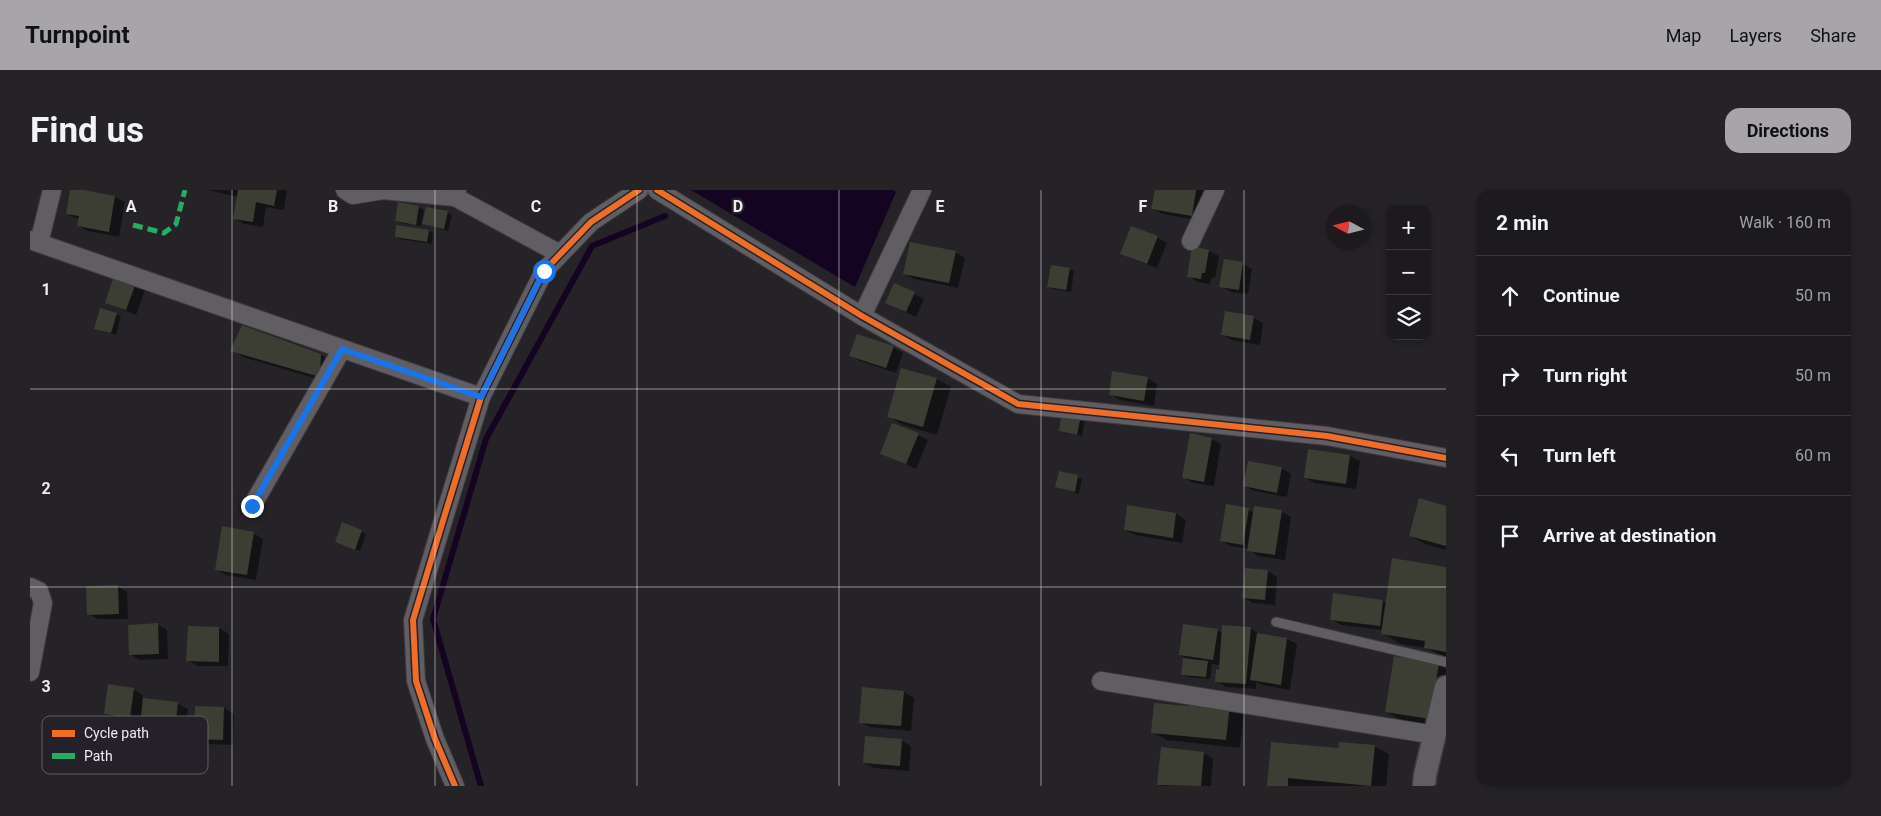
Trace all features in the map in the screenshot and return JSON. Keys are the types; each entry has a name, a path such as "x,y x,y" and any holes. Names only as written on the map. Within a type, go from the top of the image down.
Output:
{"street":[{"path":"52,190 34,242 481,397"},
{"path":"345,190 353,195 383,190 456,194 560,254"},
{"path":"455,786 435,739 416,681 413,620 481,397 544,271 591,222 638,190"},
{"path":"656,190 862,316 1018,404 1327,436 1446,458"},
{"path":"862,316 922,190"},
{"path":"1191,241 1215,190"},
{"path":"252,506 342,349"},
{"path":"30,587 39,591 43,603 30,672"},
{"path":"1101,681 1435,735"},
{"path":"1424,786 1446,688"}],"lane":[{"path":"1276,622 1446,662"}],"shaded area":[{"path":"691,190 894,190 896,192 855,287"}],"building":[{"path":"70,190 84,190 115,196 109,232 77,226 79,216 66,214"},
{"path":"238,190 277,190 274,206 256,202 253,222 233,219"},
{"path":"1155,190 1196,190 1192,216 1151,209"},
{"path":"398,202 419,206 416,225 395,221"},
{"path":"426,207 448,211 444,229 422,224"},
{"path":"396,225 429,230 427,242 395,237"},
{"path":"1131,226 1158,236 1147,264 1120,254"},
{"path":"910,242 956,251 949,283 903,274"},
{"path":"1192,246 1209,250 1205,273 1202,273 1201,279 1187,277"},
{"path":"1224,259 1243,262 1239,290 1219,287"},
{"path":"1051,265 1070,268 1066,290 1047,287"},
{"path":"114,275 136,283 126,310 105,303"},
{"path":"894,283 915,292 906,312 885,303"},
{"path":"100,308 117,313 111,333 94,329"},
{"path":"1225,311 1254,316 1250,340 1221,335"},
{"path":"242,325 321,354 320,377 230,351"},
{"path":"857,334 894,346 886,368 849,356"},
{"path":"901,368 937,378 923,427 887,417"},
{"path":"1112,371 1148,377 1144,401 1109,395"},
{"path":"1062,412 1081,415 1077,435 1059,431"},
{"path":"892,423 919,433 906,464 880,454"},
{"path":"1190,433 1212,438 1204,482 1182,478"},
{"path":"1308,449 1350,455 1346,484 1304,478"},
{"path":"1248,461 1282,467 1277,493 1243,486"},
{"path":"1059,471 1078,475 1075,492 1055,487"},
{"path":"1419,498 1446,506 1446,546 1409,536"},
{"path":"1226,504 1249,508 1243,545 1220,541"},
{"path":"1127,505 1176,513 1173,538 1124,530"},
{"path":"1254,506 1282,510 1275,555 1247,551"},
{"path":"342,522 362,530 355,550 335,542"},
{"path":"222,526 254,532 247,575 215,570"},
{"path":"1392,558 1446,567 1446,652 1424,648 1425,641 1381,634"},
{"path":"1245,568 1268,570 1265,600 1242,598"},
{"path":"118,585 119,614 87,615 86,586"},
{"path":"1333,593 1383,600 1380,626 1330,620"},
{"path":"158,623 159,654 129,655 128,625"},
{"path":"1183,624 1218,629 1213,660 1179,655"},
{"path":"1222,625 1251,627 1246,684 1215,682 1216,669 1219,670"},
{"path":"188,626 219,627 219,662 186,661"},
{"path":"1257,633 1287,638 1281,685 1250,680"},
{"path":"1394,656 1439,663 1430,719 1385,712"},
{"path":"1183,658 1208,661 1206,677 1181,675"},
{"path":"108,684 134,688 130,716 104,714"},
{"path":"862,687 904,691 901,726 859,723"},
{"path":"143,698 178,702 176,716 141,716"},
{"path":"1190,700 1230,704 1226,740 1151,733 1154,703 1189,706"},
{"path":"195,706 224,707 223,740 208,739 208,716 195,716"},
{"path":"865,736 902,739 900,766 863,763"},
{"path":"1271,742 1338,748 1339,742 1375,745 1371,786 1288,778 1288,786 1267,786"},
{"path":"1161,747 1204,752 1201,786 1157,785"}],"waterway":[{"path":"481,786 433,619 486,439 592,246 665,216"}],"marked path":[{"path":"133,225 164,233 176,224 185,190"}],"cycle path":[{"path":"455,786 435,739 416,681 413,620 481,397 544,271 591,222 639,190"},
{"path":"657,190 862,316 1018,404 1327,436 1446,458"}],"route":[{"path":"252,506 342,349 481,397 544,271"}]}
